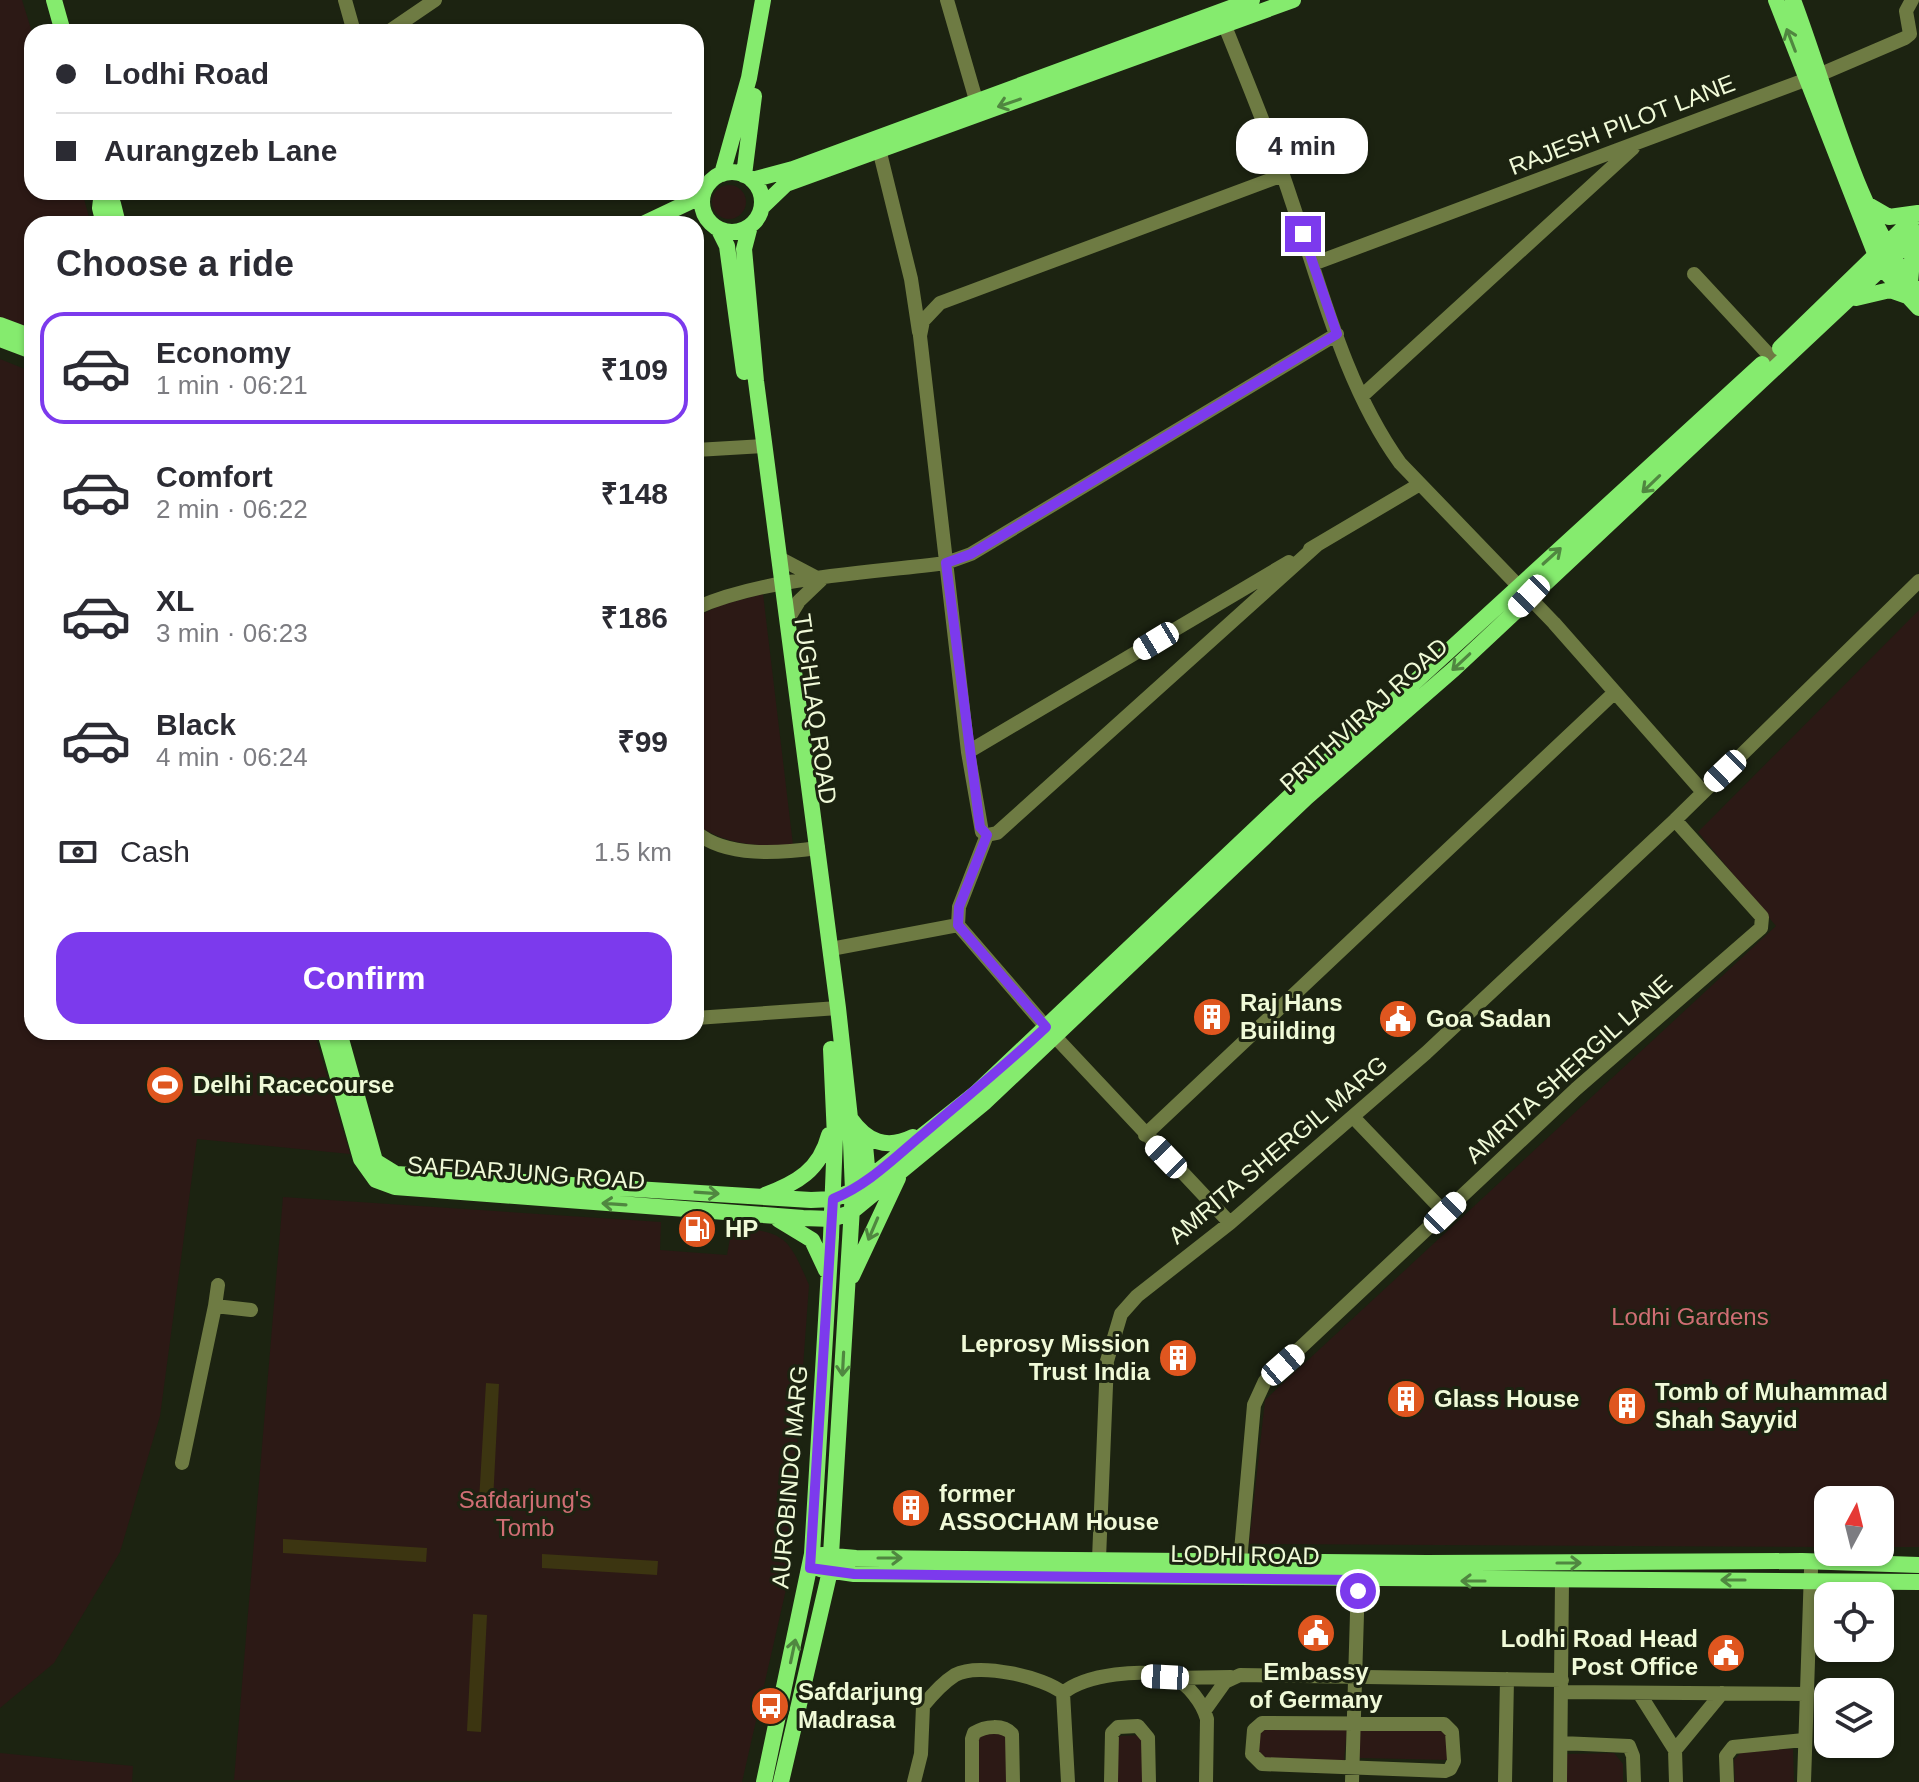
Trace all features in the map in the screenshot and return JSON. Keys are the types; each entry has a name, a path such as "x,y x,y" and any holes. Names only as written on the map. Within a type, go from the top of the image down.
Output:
{"main road":[{"path":"54,0 61,24"},
{"path":"722,174 749,78 763,0"},
{"path":"762,207 760,192 748,178 754,94 772,0"},
{"path":"704,192 711,180 722,174 748,178 795,174 879,149 1222,18 1252,0"},
{"path":"702,200 709,227 733,232 750,226 762,207 795,174 976,100 1222,18 1293,0"},
{"path":"1776,0 1814,77 1863,194 1883,256"},
{"path":"1793,0 1814,77 1860,217 1883,256 1916,297"},
{"path":"1863,194 1880,215 1898,217 1919,213"},
{"path":"660,216 694,200"},
{"name":"PRITHVIRAJ ROAD","path":"1524,591 1846,302 1919,213"},
{"path":"1844,283 1859,250 1860,217"},
{"name":"TUGHLAQ ROAD","path":"750,226 744,249 745,276 759,446 779,558 778,586 788,619 813,848 831,949 833,1009"},
{"name":"TUGHLAQ ROAD","path":"709,227 727,246 759,446 833,1009 842,1118 853,1191 850,1213"},
{"path":"1916,297 1917,235"},
{"name":"PRITHVIRAJ ROAD","path":"833,1199 853,1191 1050,1031 1524,591 1844,283 1917,235"},
{"path":"1846,302 1870,292 1890,290 1916,297"},
{"path":"0,325 24,337"},
{"path":"0,339 24,340"},
{"name":"PRITHVIRAJ ROAD","path":"832,1219 850,1213 985,1102 1050,1031"},
{"name":"SAFDARJUNG ROAD","path":"327,1040 361,1159 376,1180 395,1187 666,1199 833,1199"},
{"name":"SAFDARJUNG ROAD","path":"341,1040 375,1161 396,1174 666,1199 768,1215 832,1219"},
{"path":"760,1197 789,1186 810,1172 842,1118 885,1145 924,1132"},
{"name":"TUGHLAQ ROAD","path":"832,1219 842,1118"},
{"path":"864,1134 868,1178"},
{"path":"848,1286 901,1173"},
{"name":"AUROBINDO MARG","path":"781,1782 831,1563 850,1213"},
{"path":"768,1215 812,1240 828,1280"},
{"name":"AUROBINDO MARG","path":"764,1782 811,1561 832,1219"},
{"name":"LODHI ROAD","path":"811,1561 1811,1561 1919,1565"},
{"name":"LODHI ROAD","path":"831,1563 854,1574 1919,1582"}],"street":[{"path":"345,0 352,24"},
{"path":"400,24 435,0"},
{"path":"947,0 976,100"},
{"name":"RAJESH PILOT LANE","path":"1313,264 1814,77 1910,34 1906,11 1912,0"},
{"path":"1222,18 1283,175 1337,334 1380,434 1420,484 1524,591 1703,792"},
{"path":"1363,395 1640,142"},
{"path":"879,149 911,279 920,336 968,752 980,827 987,835"},
{"path":"920,336 923,321 940,303 1283,175"},
{"path":"1694,274 1770,356"},
{"path":"704,604 721,597 778,586 946,563 971,554 1337,334"},
{"path":"704,449 759,446"},
{"path":"968,752 1420,484"},
{"path":"987,835 997,833 1317,545"},
{"path":"779,558 822,580"},
{"path":"788,619 799,601 822,580"},
{"name":"AMRITA SHERGIL MARG","path":"1099,1559 1107,1361 1112,1335 1121,1314 1137,1296 1230,1223 1354,1118 1675,820 1919,581"},
{"path":"1145,1135 1615,692"},
{"name":"AMRITA SHERGIL LANE","path":"1240,1562 1254,1405 1260,1388 1576,1089 1761,928 1762,917 1675,820"},
{"path":"987,835 959,907 958,925 1050,1031 1230,1223"},
{"path":"704,836 721,846 745,851 813,848"},
{"path":"831,949 958,925"},
{"path":"704,1017 833,1009"},
{"path":"704,1010 722,1016"},
{"path":"1354,1118 1445,1213"},
{"path":"182,1463 218,1285"},
{"path":"215,1306 251,1310"},
{"path":"1804,1782 1811,1561"},
{"path":"1352,1782 1358,1580"},
{"path":"1560,1782 1562,1581"},
{"path":"914,1782 921,1754 923,1706 953,1676 970,1672 1031,1676 1063,1693"},
{"path":"1063,1693 1075,1683 1099,1676 1507,1679 1639,1693 1806,1694"},
{"path":"1206,1782 1205,1710 1219,1688 1231,1677"},
{"path":"1172,1678 1184,1684 1205,1710"},
{"path":"1505,1782 1507,1679"},
{"path":"1063,1693 1068,1782"},
{"path":"1639,1693 1675,1750 1676,1782"},
{"path":"1675,1750 1722,1693"},
{"path":"1262,1723 1353,1723 1444,1724 1452,1732 1454,1761 1445,1771 1262,1764 1252,1754 1254,1730 1262,1723"},
{"path":"1111,1782 1112,1733 1127,1725 1138,1726 1148,1738 1149,1782"},
{"path":"972,1782 972,1739 974,1733 985,1728 1002,1728 1012,1734 1013,1782"},
{"path":"1727,1782 1726,1756 1733,1747 1804,1740"},
{"path":"1561,1743 1629,1746 1633,1756 1634,1782"}],"green space":[{"path":"0,0 22,0 30,24 24,24 24,200 84,200 89,216 24,216 24,328 0,318"},
{"path":"729,185 741,190 746,202 741,214 729,219 717,214 712,202 717,190"},
{"name":"Delhi Racecourse","path":"0,359 24,369 24,1040 316,1040 350,1154 197,1139 160,1416 120,1552 54,1663 0,1708"},
{"path":"763,594 793,845 731,841 704,829 704,613 721,605"},
{"name":"Lodhi Gardens","path":"1919,610 1919,1547 1894,1547 1894,1486 1814,1486 1814,1547 1249,1544 1265,1400 1776,926 1698,832"},
{"name":"Safdarjung's Tomb","path":"283,1197 661,1222 660,1250 727,1255 732,1227 763,1231 789,1246 809,1285 787,1585 742,1782 234,1780"},
{"path":"1262,1727 1347,1728 1344,1761 1269,1760 1260,1756 1257,1743"},
{"path":"1359,1730 1437,1730 1449,1734 1450,1760 1360,1758 1356,1755"},
{"path":"991,1732 1009,1735 1010,1782 974,1782 975,1737"},
{"path":"1144,1735 1145,1782 1116,1782 1115,1750 1119,1736"},
{"path":"1793,1749 1794,1782 1735,1782 1734,1760 1743,1750"},
{"path":"0,1753 133,1766 132,1782 0,1782"},
{"path":"1614,1753 1623,1764 1623,1782 1567,1782 1567,1754"}],"shaded area":[{"path":"486,1383 499,1384 493,1501 479,1501"},
{"path":"283,1539 427,1548 426,1562 283,1553"},
{"path":"542,1554 658,1561 657,1575 542,1568"},
{"path":"473,1614 487,1615 481,1732 467,1731"}],"place":[{"name":"Raj Hans Building","path":"1212,1017"},
{"name":"Goa Sadan","path":"1398,1019"},
{"name":"Delhi Racecourse","path":"165,1085"},
{"name":"HP","path":"697,1229"},
{"name":"Leprosy Mission Trust India","path":"1178,1358"},
{"name":"Glass House","path":"1406,1399"},
{"name":"Tomb of Muhammad Shah Sayyid","path":"1627,1406"},
{"name":"former ASSOCHAM House","path":"911,1508"},
{"name":"Embassy of Germany","path":"1316,1633"},
{"name":"Lodhi Road Head Post Office","path":"1726,1653"},
{"name":"Safdarjung Madrasa","path":"770,1706"}],"route":[{"path":"1303,234 1337,334 971,554 946,563 968,752 980,827 987,835 959,907 958,925 1046,1027 976,1093 924,1132 883,1169 853,1191 833,1199 810,1568 854,1574 1358,1580 1358,1591"}]}
